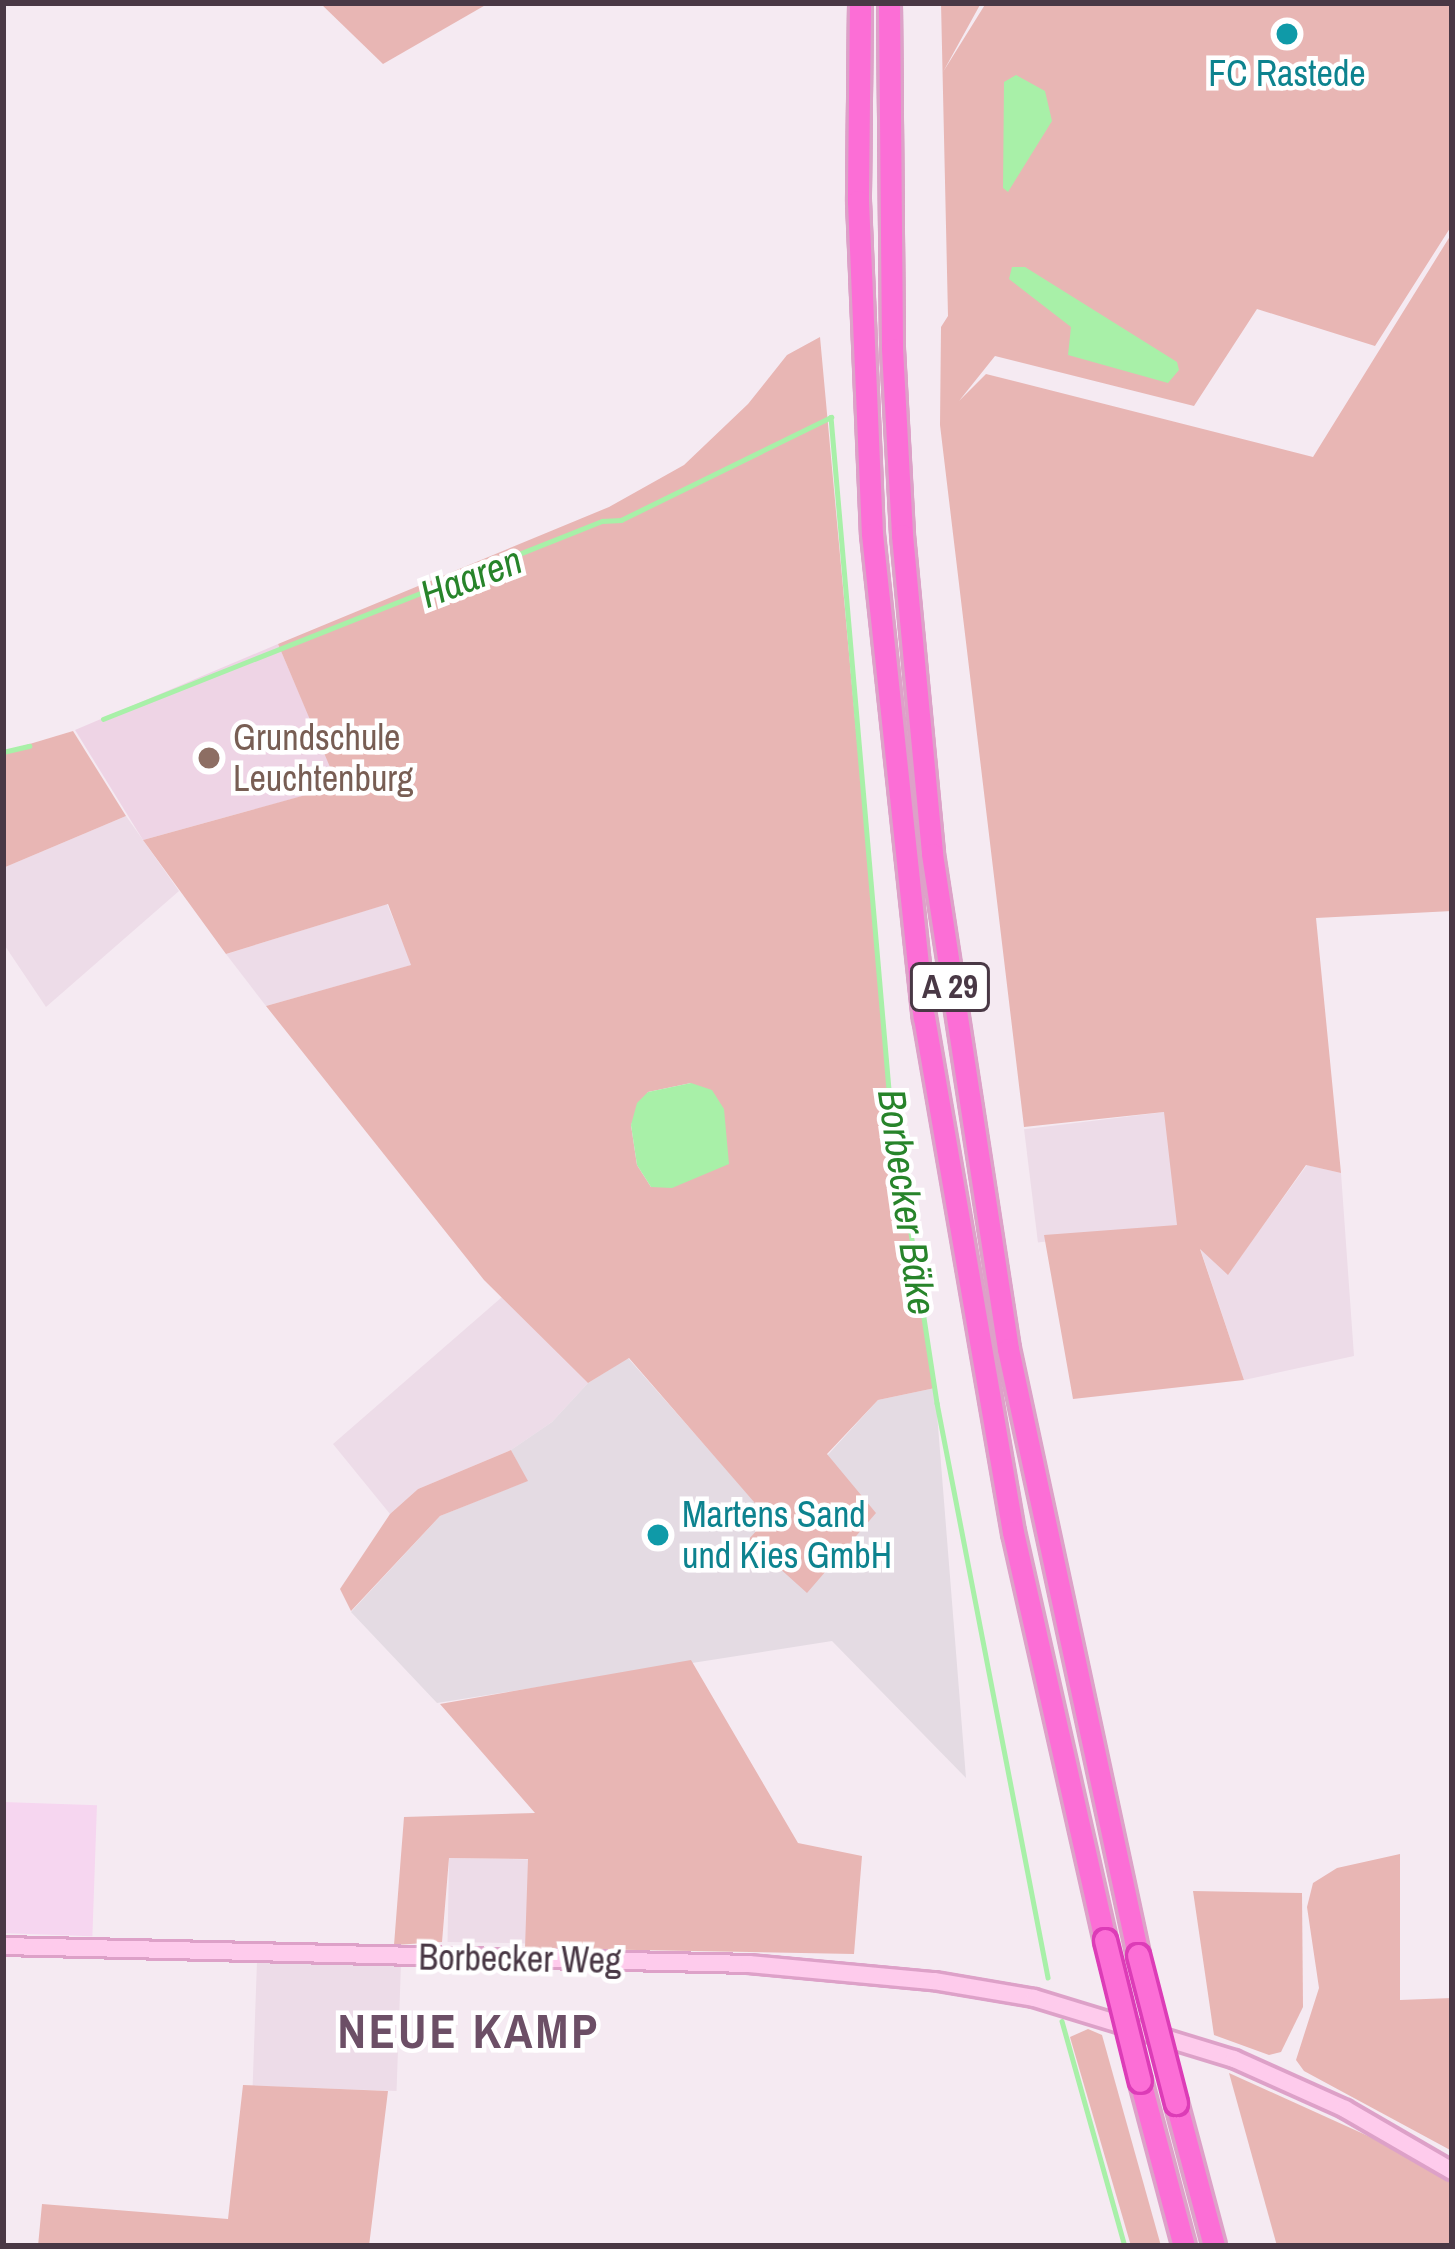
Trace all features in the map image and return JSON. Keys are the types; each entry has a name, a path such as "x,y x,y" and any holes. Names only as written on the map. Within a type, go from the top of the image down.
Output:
{"highway":[{"name":"A 29","path":"860,3 858,201 872,534 921,993 949,1183 1013,1532 1105,1940 1184,2246"},
{"name":"A 29","path":"889,3 893,372 902,535 932,854 1008,1349 1138,1954 1214,2246"}],"street":[{"name":"Borbecker Weg","path":"3,1946 749,1964 858,1971 1034,1998 1186,2042 1282,2079 1452,2171"}],"shaded area":[{"path":"320,3 489,3 383,64"},
{"path":"941,3 981,3 943,72 986,3 1452,3 1452,225 1375,346 1257,309 1194,406 995,356 959,401 986,374 1313,457 1452,233 1452,911 1316,918 1341,1173 1306,1165 1228,1275 1200,1249 1244,1380 1073,1399 1044,1235 1177,1225 1164,1112 1024,1127 940,425 941,327 948,316"},
{"path":"1016,75 1045,91 1052,121 1008,192 1003,188 1004,82"},
{"path":"1012,267 1025,267 1177,362 1179,370 1168,383 1068,355 1071,327 1009,279"},
{"path":"820,337 889,1089 935,1388 878,1400 827,1454 876,1513 807,1593 748,1540 768,1518 629,1358 588,1383 484,1280 266,1006 411,965 388,904 226,954 143,840 338,786 278,644 609,507 684,465 748,404 787,355","holes":["691,1083 651,1187 637,1165 631,1125 648,1092"]},
{"name":"Grundschule Leuchtenburg","path":"278,644 339,786 143,840 75,730"},
{"path":"73,731 126,816 3,868 3,752"},
{"path":"126,816 179,891 46,1007 3,943 3,868"},
{"path":"387,904 412,965 266,1006 226,954"},
{"path":"691,1083 712,1090 724,1109 729,1164 672,1188 651,1187 637,1165 631,1125 637,1103 648,1092"},
{"path":"1165,1112 1179,1225 1038,1242 1024,1129"},
{"path":"1307,1165 1341,1173 1354,1356 1244,1380 1200,1248 1228,1274"},
{"path":"502,1297 588,1383 552,1422 511,1450 418,1489 390,1514 333,1444"},
{"path":"628,1358 769,1518 749,1541 878,1400 935,1388 966,1778 832,1641 437,1703 351,1612 440,1516 527,1481 511,1450 552,1422 588,1383"},
{"path":"511,1450 528,1481 440,1516 351,1611 340,1589 390,1514 418,1489"},
{"path":"691,1660 798,1843 862,1856 854,1954 525,1948 528,1859 449,1858 442,1942 394,1945 404,1817 535,1813 440,1704"},
{"path":"3,1802 97,1805 92,1936 3,1933"},
{"path":"1400,1854 1400,2000 1452,1998 1452,2151 1304,2071 1296,2060 1319,1988 1307,1907 1313,1883 1337,1868"},
{"path":"449,1858 529,1859 528,1943 448,1942"},
{"path":"1193,1891 1302,1893 1303,2007 1281,2052 1269,2055 1214,2035"},
{"path":"257,1961 401,1966 397,2091 253,2086"},
{"path":"1088,2029 1102,2035 1161,2246 1131,2246 1070,2037"},
{"path":"1229,2073 1388,2145 1452,2181 1451,2246 1277,2246"},
{"path":"243,2085 388,2091 369,2246 38,2246 42,2204 228,2219"}],"waterway":[{"name":"Borbecker Bäke","path":"103,719 602,521 621,520 831,417 889,1089 937,1403 1048,1977"},
{"name":"Haaren","path":"3,752 29,746"},
{"name":"Borbecker Bäke","path":"1062,2021 1125,2246"}],"place":[{"name":"FC Rastede","path":"1287,34"},
{"name":"Grundschule Leuchtenburg","path":"209,758"},
{"name":"Martens Sand und Kies GmbH","path":"658,1535"}],"district":[{"name":"NEUE KAMP","path":"469,2031"}]}
